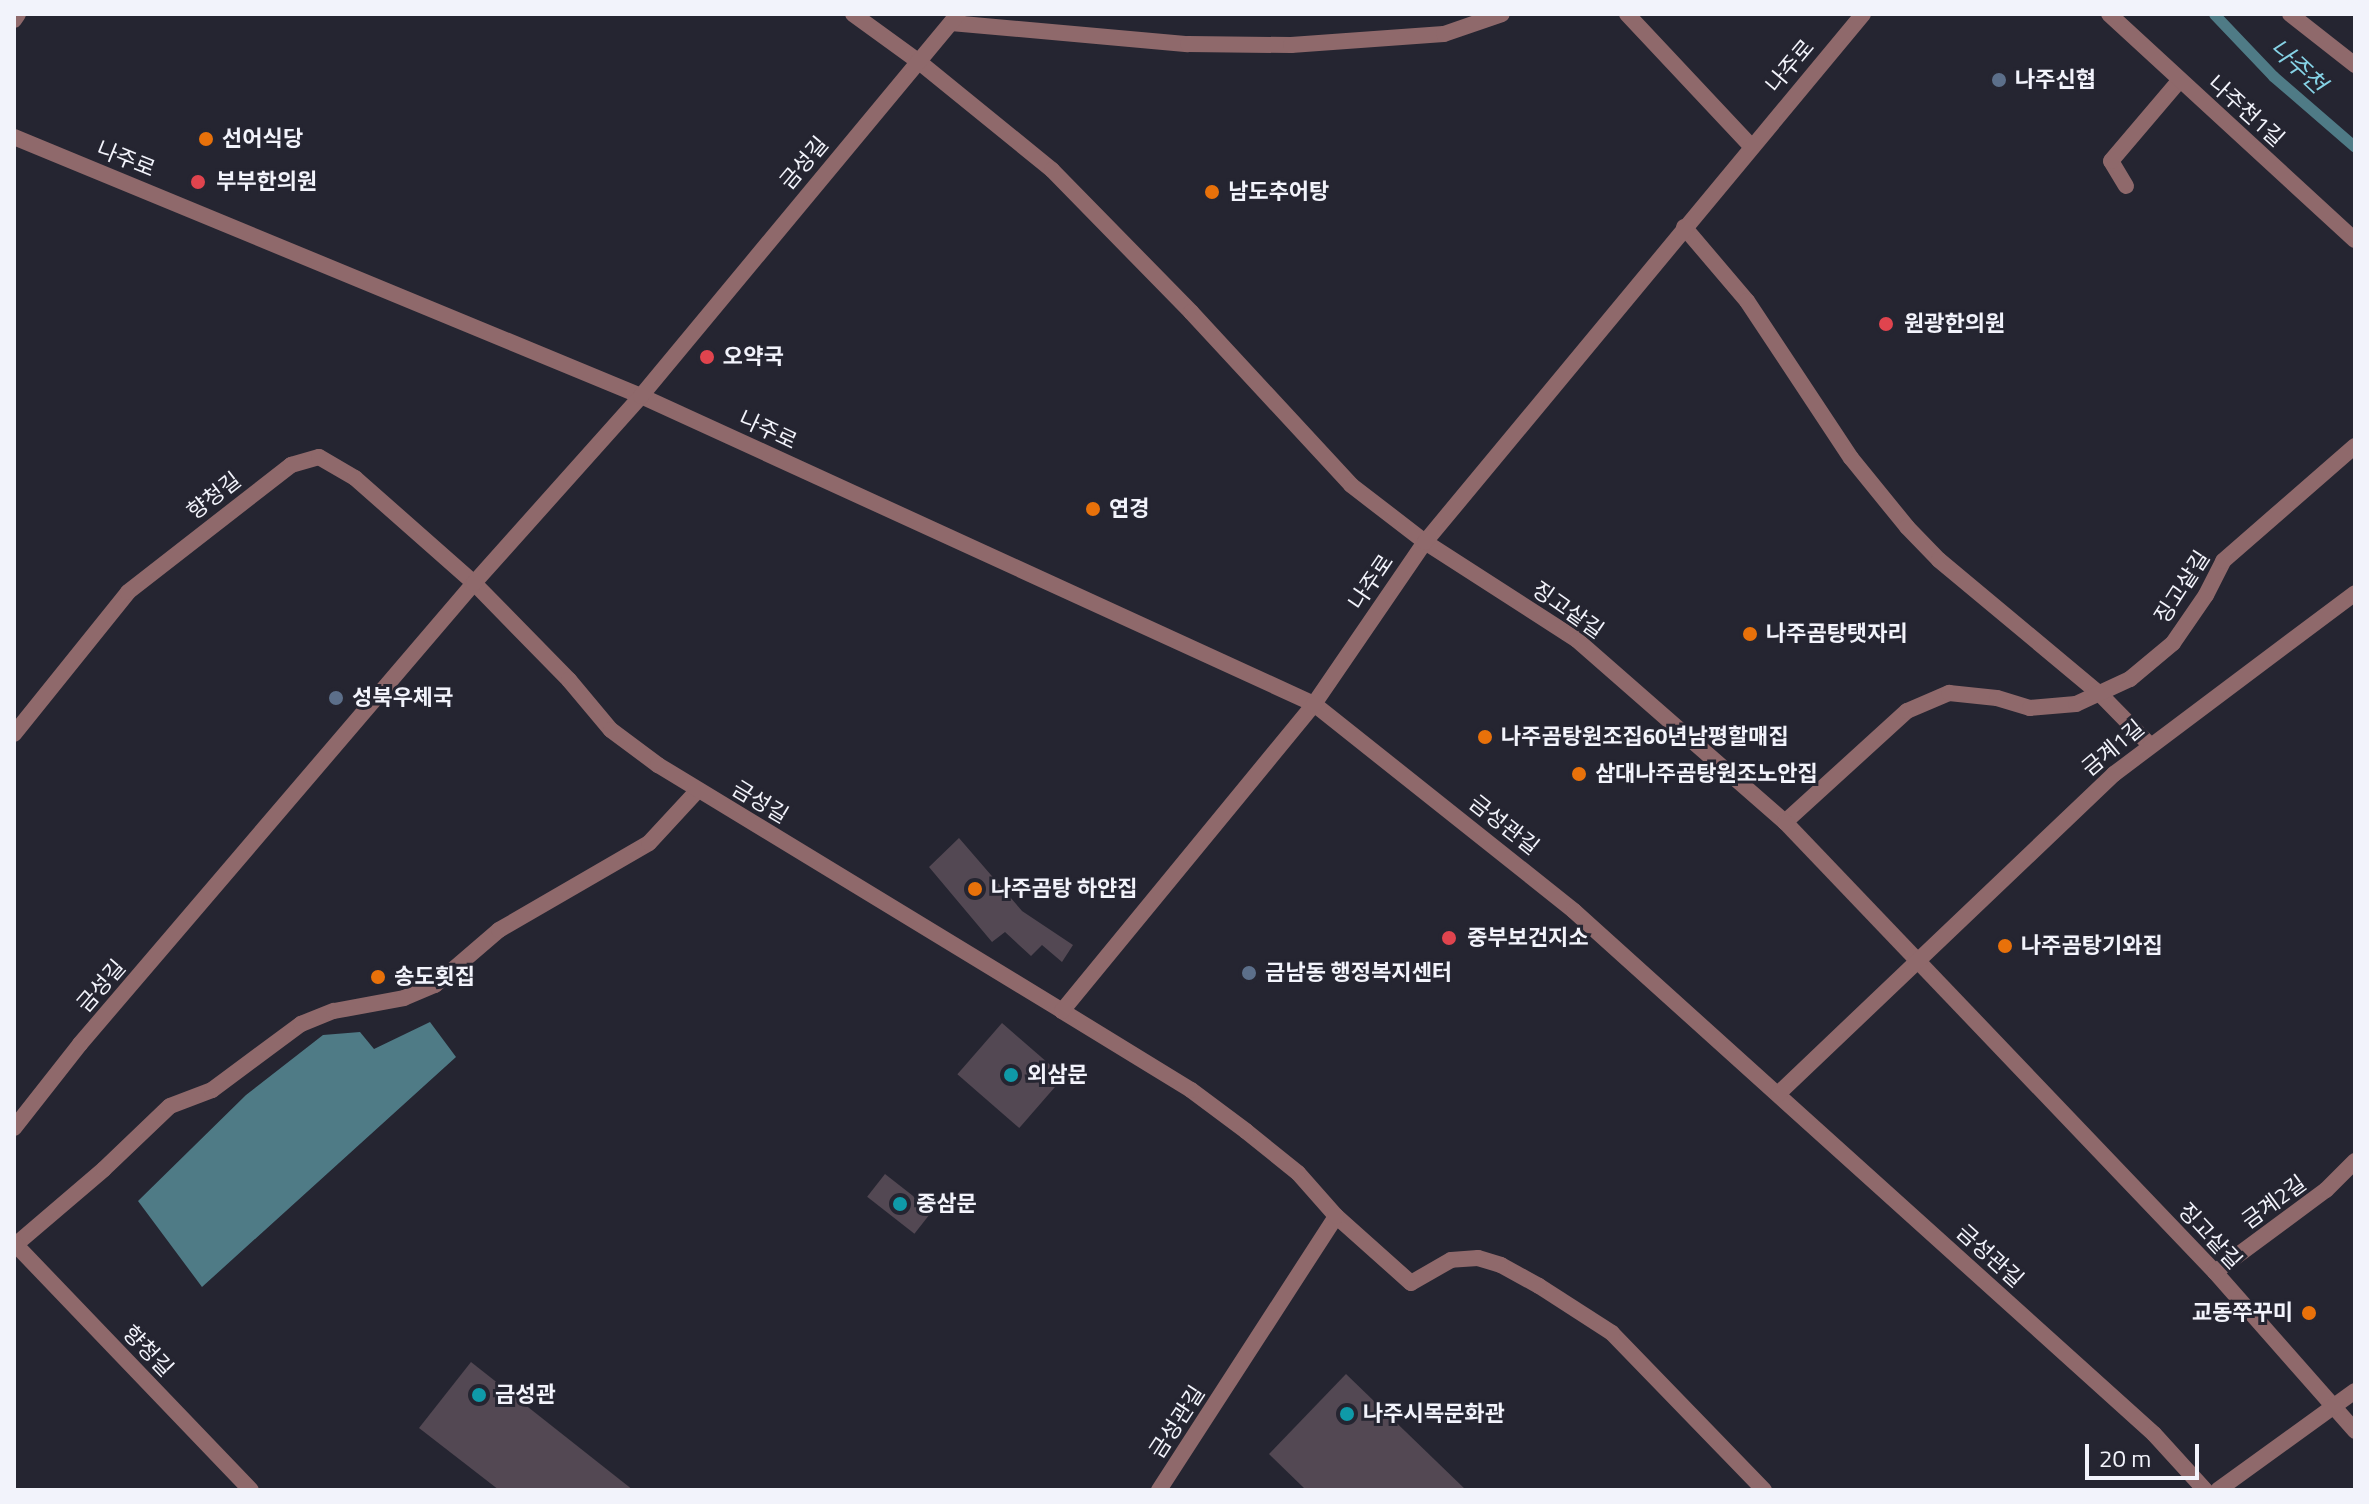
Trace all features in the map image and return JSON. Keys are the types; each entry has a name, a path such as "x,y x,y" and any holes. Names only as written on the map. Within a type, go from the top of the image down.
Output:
{"street":[{"path":"14,20 18,14"},
{"path":"853,14 918,61 1052,170 1191,312 1351,485 1425,542"},
{"path":"954,18 1188,44 1291,45 1444,34 1502,14"},
{"path":"1627,14 1751,146"},
{"name":"나주로","path":"14,137 641,396 1314,704 1425,542 1863,14"},
{"name":"나주천1길","path":"2109,14 2355,240"},
{"path":"2290,14 2355,65"},
{"name":"금성길","path":"14,1128 80,1044 474,583 641,396 954,18"},
{"path":"2126,186 2111,161 2179,81"},
{"path":"1684,227 1747,301 1851,458 1907,527 1939,560 2100,694 2149,744"},
{"name":"징고샅길","path":"1785,822 1907,711 1949,693 1997,698 2030,708 2076,704 2130,679 2173,643 2206,595 2223,561 2355,446"},
{"name":"향청길","path":"14,734 128,592 291,465 319,457 355,478 474,583"},
{"name":"징고샅길","path":"1425,542 1577,640 1785,822 2215,1272 2355,1431"},
{"name":"금성길","path":"474,583 569,680 611,730 698,790 1062,1011"},
{"name":"금계1길","path":"1918,959 2149,744 2355,593"},
{"path":"1314,704 1062,1011 1191,1090 1235,1123 1298,1173 1336,1216 1411,1283 1451,1260 1478,1258 1501,1265 1578,1310 1634,1353 1764,1490"},
{"name":"금성관길","path":"1314,704 1514,860 2154,1434 2205,1490"},
{"path":"14,1244 104,1169 170,1106 212,1090 301,1024 334,1011 404,998 435,985 499,930 649,843 698,790"},
{"path":"1778,1094 1918,959"},
{"name":"금계2길","path":"2215,1272 2326,1190 2355,1161"},
{"name":"금성관길","path":"1159,1490 1336,1216"},
{"name":"향청길","path":"14,1244 251,1490"},
{"path":"2218,1490 2355,1391"}],"water":[{"path":"430,1022 456,1057 202,1287 138,1201 246,1095 323,1035 360,1032 374,1049"}],"building":[{"name":"나주곰탕 하얀집","path":"959,838 1022,911 1073,945 1062,962 1042,945 1031,956 1005,932 992,942 929,867"},
{"name":"외삼문","path":"1002,1023 1064,1077 1019,1128 957,1074"},
{"name":"중삼문","path":"885,1174 932,1211 914,1234 867,1197"},
{"name":"금성관","path":"471,1362 633,1490 499,1490 419,1428"},
{"name":"나주시목문화관","path":"1346,1374 1466,1490 1306,1490 1269,1454"}],"waterway":[{"name":"나주천","path":"2214,14 2273,76 2355,147"}],"place":[{"name":"나주신협","path":"1999,80"},
{"name":"선어식당","path":"206,139"},
{"name":"부부한의원","path":"198,182"},
{"name":"남도추어탕","path":"1212,192"},
{"name":"원광한의원","path":"1886,324"},
{"name":"오약국","path":"707,357"},
{"name":"연경","path":"1093,509"},
{"name":"나주곰탕탯자리","path":"1750,634"},
{"name":"성북우체국","path":"336,698"},
{"name":"나주곰탕원조집60년남평할매집","path":"1485,737"},
{"name":"삼대나주곰탕원조노안집","path":"1579,774"},
{"name":"나주곰탕 하얀집","path":"975,889"},
{"name":"중부보건지소","path":"1449,938"},
{"name":"나주곰탕기와집","path":"2005,946"},
{"name":"금남동 행정복지센터","path":"1249,973"},
{"name":"송도횟집","path":"378,977"},
{"name":"외삼문","path":"1011,1075"},
{"name":"중삼문","path":"900,1204"},
{"name":"교동쭈꾸미","path":"2309,1313"},
{"name":"금성관","path":"479,1395"},
{"name":"나주시목문화관","path":"1347,1414"}]}
